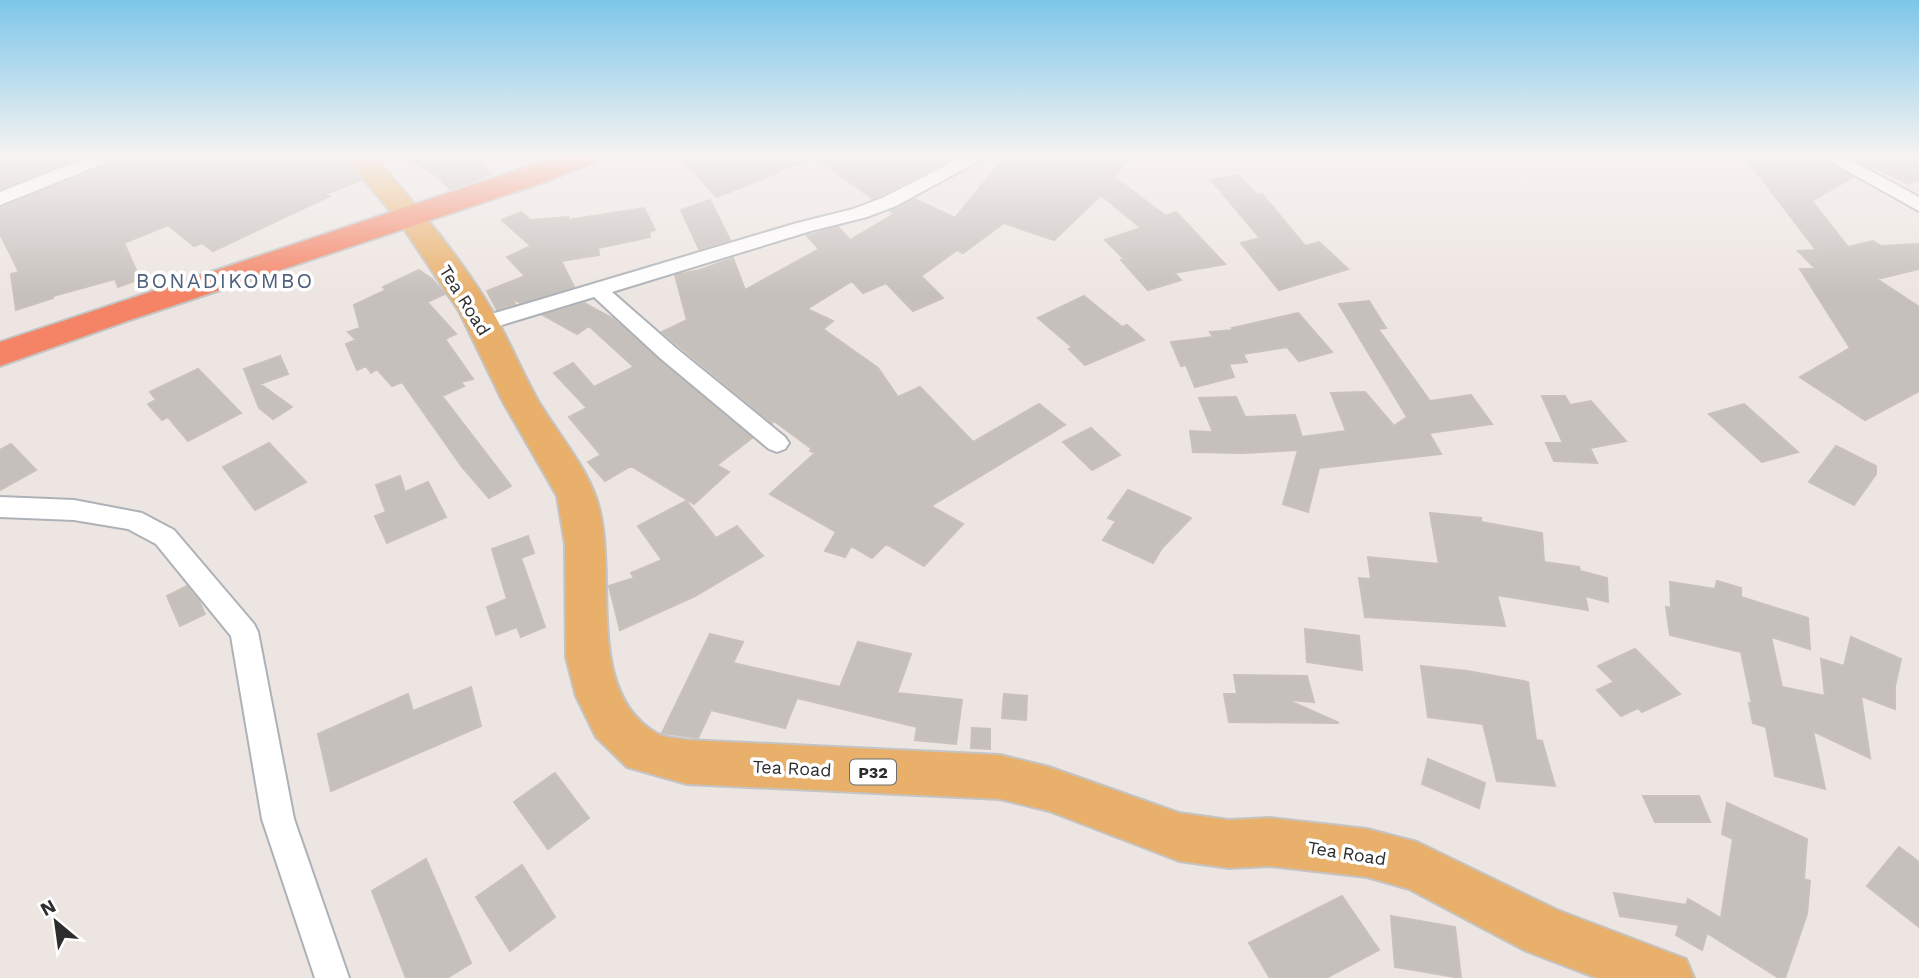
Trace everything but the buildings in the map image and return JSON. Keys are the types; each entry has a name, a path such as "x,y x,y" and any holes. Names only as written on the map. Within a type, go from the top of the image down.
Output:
{"highway":[{"path":"0,354 115,313 454,203"}],"main road":[{"name":"Tea Road","path":"398,203 411,217 482,324 520,400 576,495 585,544 588,657 598,696 612,722 644,752 687,762 1000,777 1048,789 1179,838 1228,844 1270,842 1367,853 1417,867 1545,932 1667,978"}],"street":[{"path":"482,324 888,203"},
{"path":"598,289 668,353 777,443"},
{"path":"0,507 74,510 133,520 165,537 244,632 278,819 332,978"}],"district":[{"name":"BONADIKOMBO","path":"225,280"}]}
